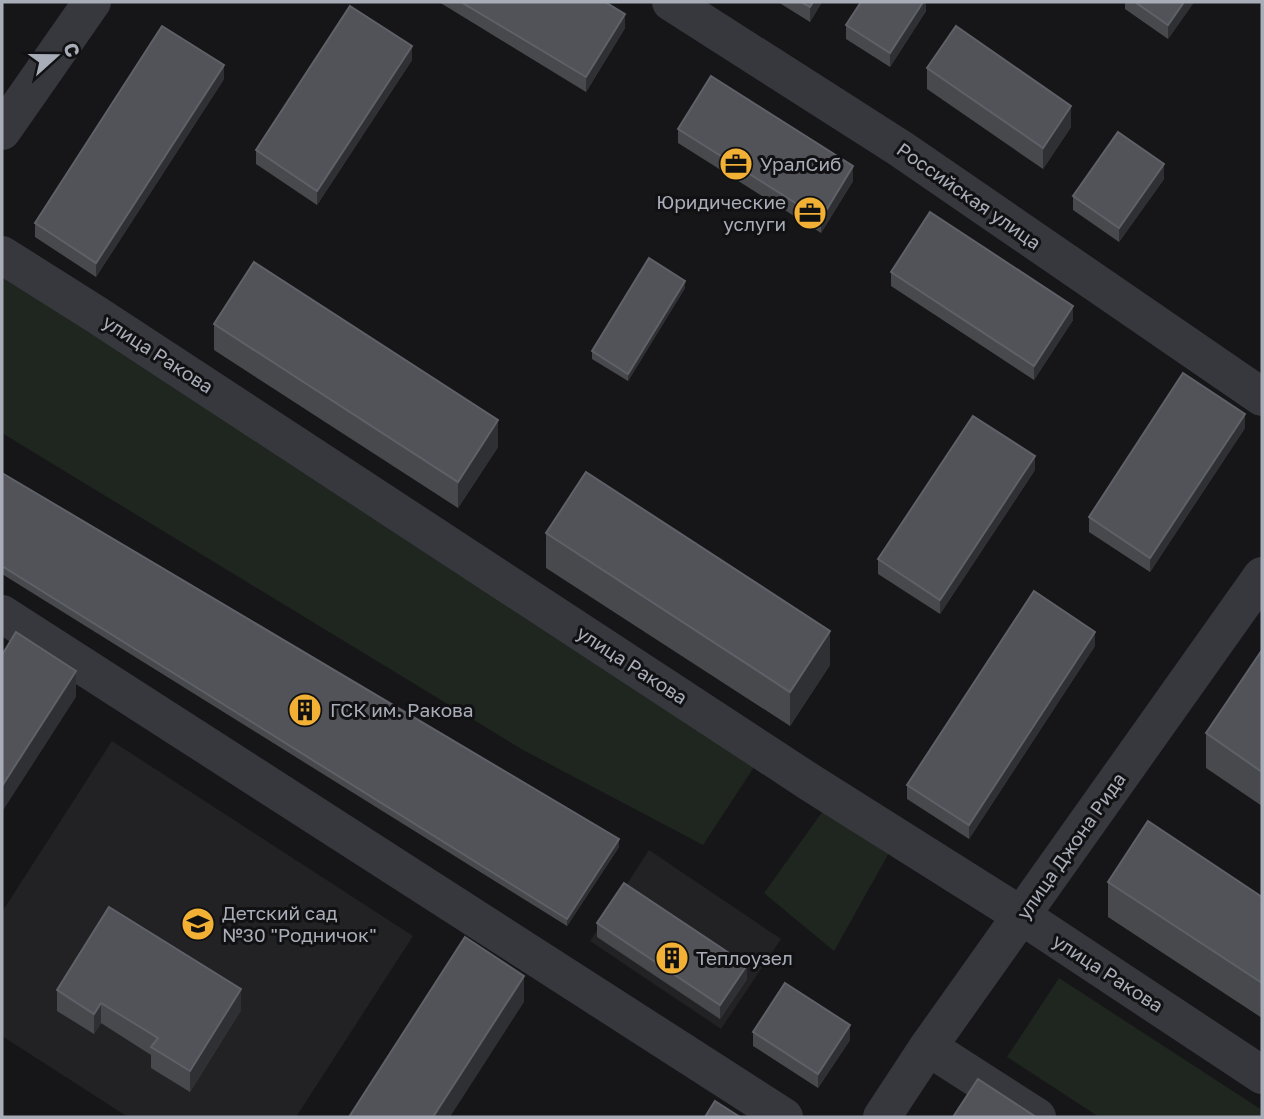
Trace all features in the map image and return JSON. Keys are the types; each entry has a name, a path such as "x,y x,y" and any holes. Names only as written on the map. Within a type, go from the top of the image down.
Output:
{"street":[{"path":"2,131 92,2"},
{"name":"Российская улица","path":"671,2 901,149 1262,397"},
{"name":"улица Ракова","path":"2,256 120,330 1262,1074"},
{"name":"улица Джона Рида","path":"882,1117 928,1047 1262,576"},
{"path":"2,614 784,1117"},
{"path":"928,1047 1037,1117"}],"shaded area":[{"path":"2,274 758,761 703,845 523,750 2,433"},
{"name":"Детский сад №30 \"Родничок\"","path":"112,741 413,936 296,1117 128,1117 2,1036 2,912"},
{"path":"823,811 890,851 834,951 764,893"},
{"path":"649,850 781,939 721,1029 590,941"},
{"path":"1059,978 1262,1110 1262,1117 1099,1117 1007,1057"}],"building":[{"path":"461,2 605,2 625,14 586,77"},
{"path":"861,2 923,2 890,53 846,25"},
{"path":"1135,2 1184,2 1168,25"},
{"path":"350,6 412,46 317,191 256,150"},
{"path":"162,26 224,65 96,263 35,223"},
{"path":"956,26 1071,106 1043,148 927,68"},
{"path":"711,76 853,166 821,219 678,129"},
{"path":"1118,132 1164,164 1119,228 1073,196"},
{"path":"930,212 1073,306 1034,366 891,272"},
{"path":"649,258 685,281 628,374 592,351"},
{"path":"254,262 498,420 458,482 214,324"},
{"path":"1183,373 1245,414 1150,558 1089,517"},
{"path":"973,416 1035,456 940,600 878,559"},
{"path":"586,472 830,631 790,692 546,533"},
{"name":"ГСК им. Ракова","path":"2,473 619,839 567,919 2,566"},
{"path":"1034,591 1095,632 969,825 907,785"},
{"path":"16,632 76,671 2,786 2,655"},
{"path":"1262,650 1262,772 1206,733"},
{"path":"1148,821 1262,897 1262,983 1108,882"},
{"name":"Теплоузел","path":"624,883 747,965 720,1005 597,923"},
{"path":"109,907 241,989 190,1071 151,1047 158,1038 101,1003 94,1014 57,990"},
{"path":"465,937 524,976 433,1117 349,1117"},
{"path":"785,983 850,1025 818,1074 753,1032"},
{"path":"978,1079 1036,1117 953,1117"},
{"path":"715,1101 740,1117 705,1117"}],"place":[{"name":"УралСиб","path":"736,164"},
{"name":"Юридические услуги","path":"810,213"},
{"name":"ГСК им. Ракова","path":"305,710"},
{"name":"Детский сад №30 \"Родничок\"","path":"198,924"},
{"name":"Теплоузел","path":"672,958"}]}
